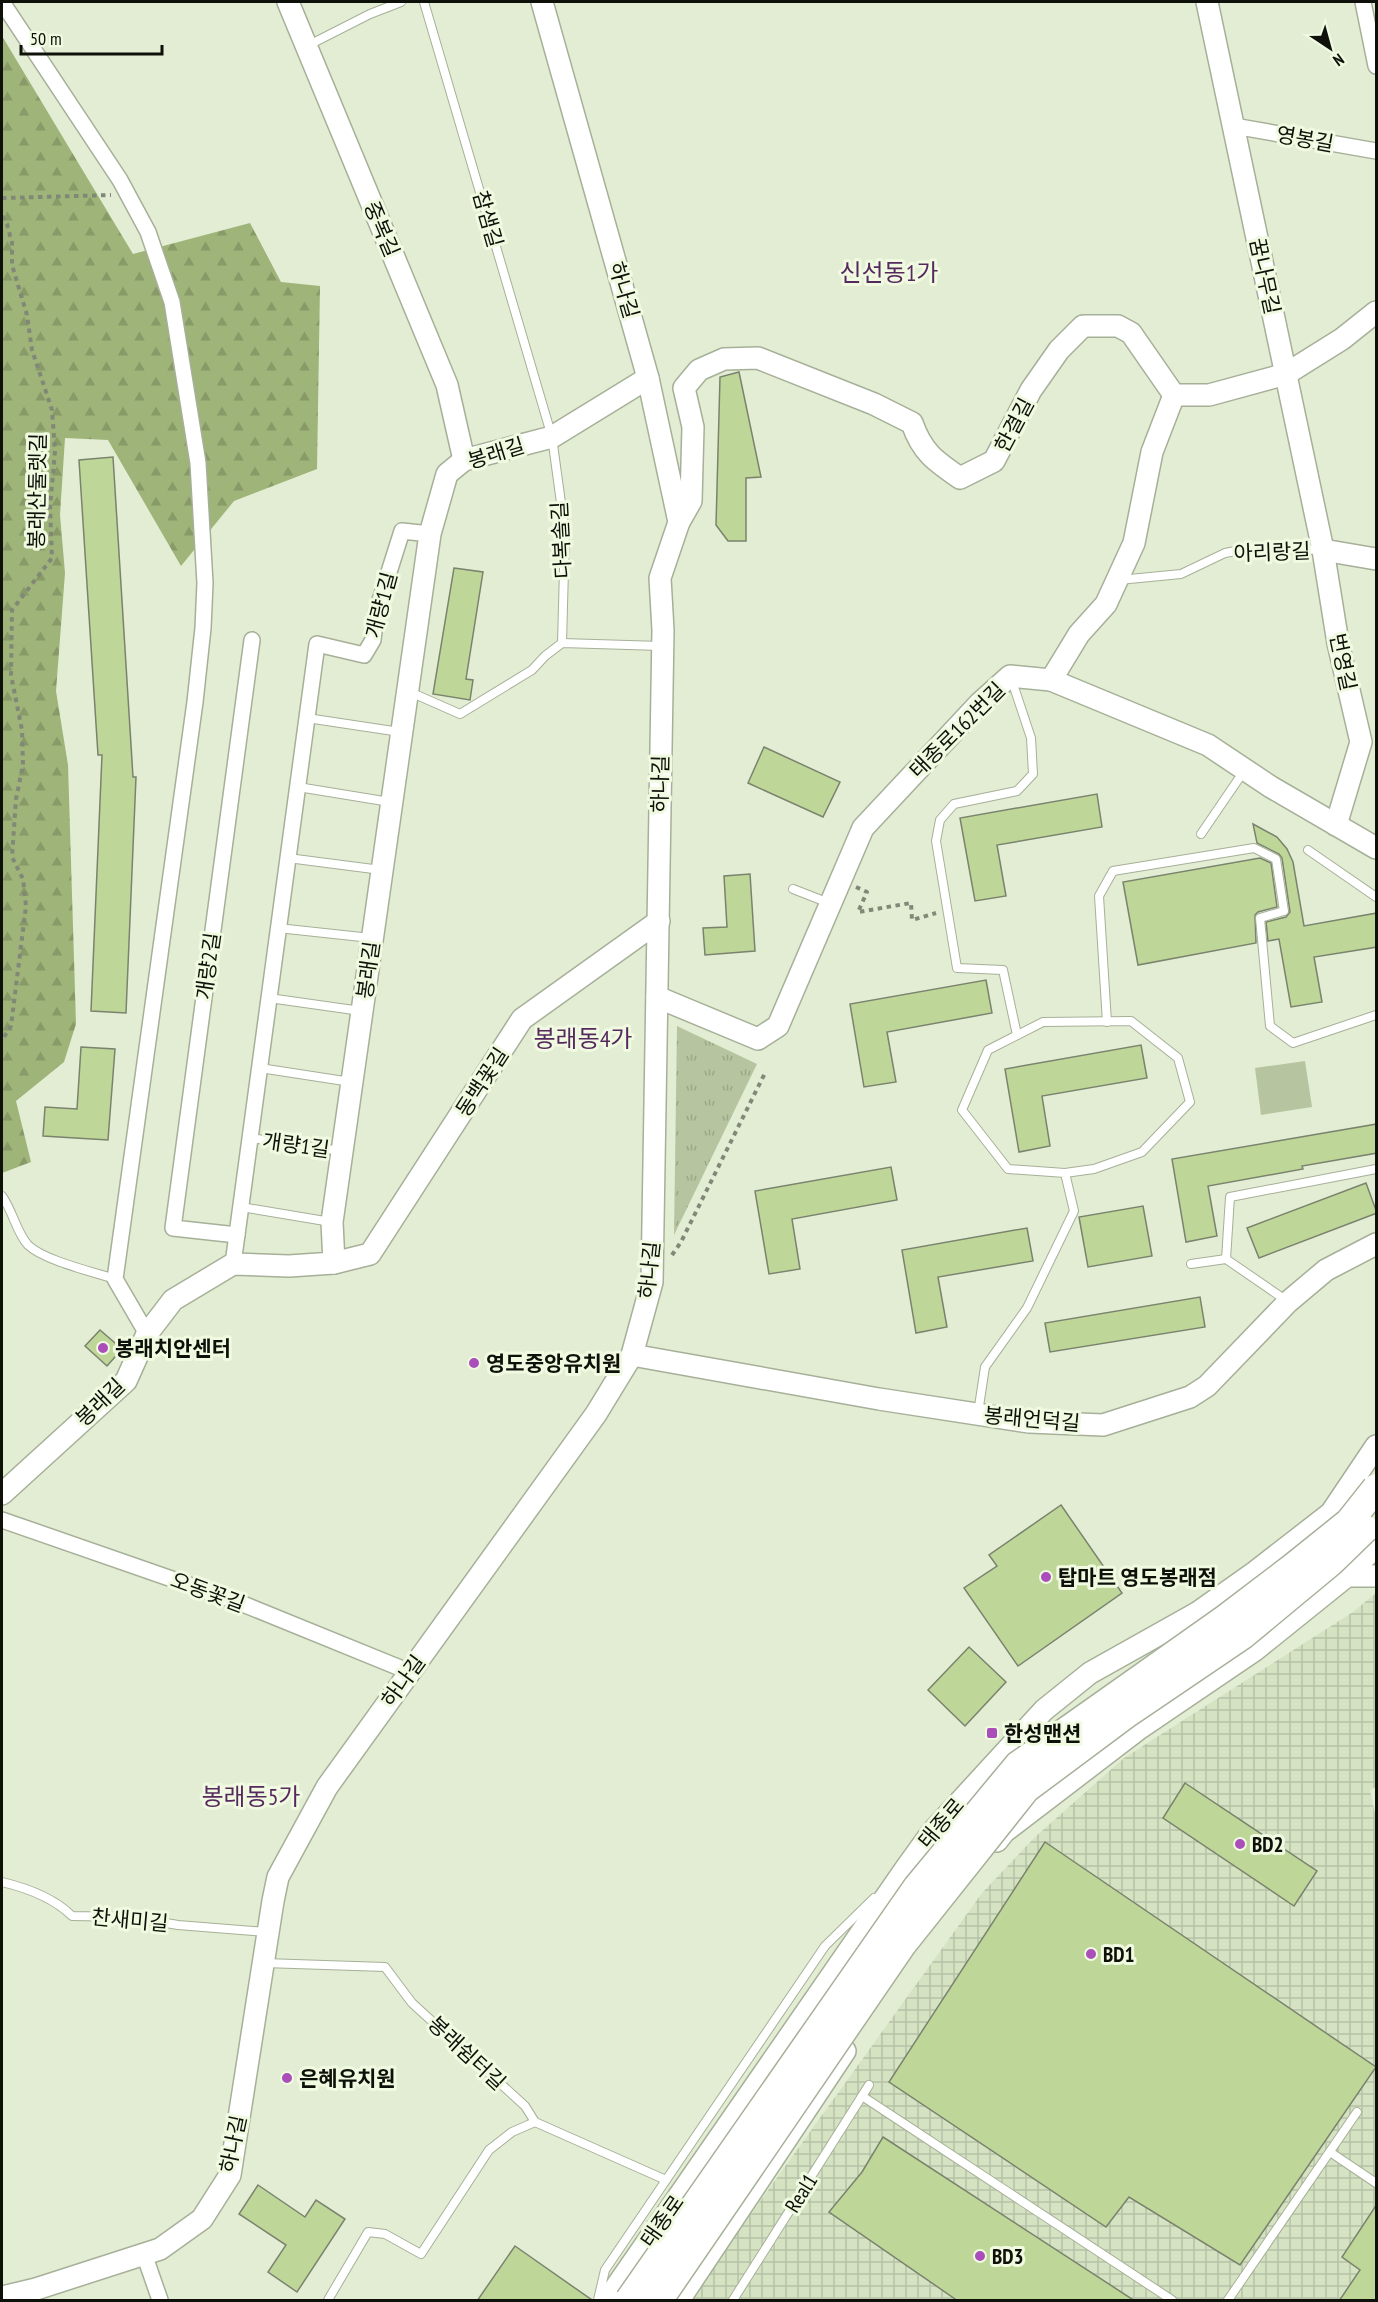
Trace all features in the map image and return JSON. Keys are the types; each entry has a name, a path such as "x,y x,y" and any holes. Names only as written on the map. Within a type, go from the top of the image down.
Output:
{"highway":[{"path":"629,2301 917,1887 1018,1765 1226,1618 1293,1567 1349,1522 1377,1488"},
{"path":"658,2301 902,1945 1026,1789 1128,1713 1243,1635 1331,1562 1377,1518"}],"main road":[{"name":"중복길","path":"288,2 447,385 464,460"},
{"name":"하나길","path":"2,2297 36,2289 160,2249 202,2219 230,2175 278,1877 322,1797 596,1414 632,1354 652,1282 663,646 660,578 680,522 648,378 542,2"},
{"name":"꿈나무길","path":"1207,2 1323,550"},
{"path":"1051,680 1078,634 1106,604 1134,543 1152,452 1174,395 1209,396 1286,374 1342,339 1377,312"},
{"name":"한결길","path":"680,522 691,501 693,427 684,388 699,370 724,359 758,358 874,404 912,423 919,442 937,462 960,478 994,461 1031,390 1059,350 1083,326 1118,326 1131,333 1174,395"},
{"name":"봉래길","path":"334,1263 332,1222 372,938 430,534 447,474 464,460 552,437 648,378"},
{"path":"1323,550 1377,559"},
{"name":"번영길","path":"1323,550 1338,643 1361,742 1336,825"},
{"name":"태종로162번길","path":"657,997 758,1038 778,1026 863,828 980,703 1011,676 1051,680 1208,745 1245,770 1377,848"},
{"name":"동백꽃길","path":"334,1263 370,1254 522,1019 659,921"},
{"name":"봉래언덕길","path":"632,1354 1029,1422 1103,1425 1190,1397 1207,1386 1288,1302 1326,1270 1377,1244"},
{"path":"233,1264 289,1266 334,1263"},
{"name":"봉래길","path":"2,1494 126,1380 147,1334 173,1300 233,1264"},
{"name":"태종로","path":"607,2301 932,1832 1044,1710 1090,1673 1197,1612 1255,1572 1332,1513 1377,1446"},
{"path":"679,2301 910,1953 1004,1832 1140,1728 1255,1650 1347,1576 1377,1546"},
{"path":"1255,1572 1377,1576"}],"street":[{"path":"2,2 126,190 148,232 172,302 198,463 205,583 203,628 195,702 115,1279 147,1334"},
{"path":"1363,2 1377,66"},
{"name":"영봉길","path":"1233,126 1377,151"},
{"name":"개량1길","path":"233,1264 317,644 364,655 373,640 376,613 402,531 430,534"},
{"name":"개량2길","path":"237,1236 173,1228 252,640"},
{"name":"오동꽃길","path":"2,1520 238,1602 410,1672"},
{"path":"144,2254 160,2301"}],"lane":[{"path":"307,47 370,14 401,2"},
{"name":"참샘길","path":"424,2 552,437"},
{"name":"다복솔길","path":"552,437 565,532 562,643"},
{"name":"아리랑길","path":"1118,580 1181,574 1225,553 1252,548 1323,550"},
{"path":"408,691 460,714 532,670 562,643 663,646"},
{"path":"1011,676 1031,738 1033,774 1017,791 954,804 940,820 936,841 957,968 1003,970 1017,1035"},
{"path":"307,718 402,732"},
{"path":"1201,834 1245,770"},
{"path":"298,787 392,803"},
{"path":"1107,1022 1099,896 1113,871 1254,848 1276,859 1284,911 1260,918 1270,1026 1293,1043 1377,1015"},
{"path":"1308,850 1377,897"},
{"path":"288,858 382,870"},
{"path":"792,889 831,903"},
{"path":"279,928 372,938"},
{"path":"269,998 362,1011"},
{"path":"1131,1021 1178,1058 1190,1102 1142,1152 1094,1168 1065,1173 1008,1169 962,1110 988,1050 1017,1035 1043,1022 1131,1021"},
{"path":"260,1068 352,1082"},
{"name":"개량1길","path":"250,1138 342,1151"},
{"path":"1226,1259 1230,1197 1377,1169"},
{"path":"978,1414 985,1367 1027,1308 1074,1211 1065,1173"},
{"path":"2,1196 10,1207 16,1226 28,1245 39,1253 115,1279"},
{"path":"241,1207 332,1222"},
{"path":"1191,1264 1226,1259 1288,1302"},
{"path":"598,2301 605,2270 825,1946 906,1868"},
{"name":"찬새미길","path":"2,1882 19,1886 60,1904 72,1916 131,1917 178,1925 268,1932"},
{"name":"봉래쉼터길","path":"263,1962 384,1967 412,2003 525,2106 535,2122 666,2180"},
{"name":"Real1","path":"733,2301 869,2085"},
{"path":"862,2096 1172,2301"},
{"path":"1228,2301 1357,2112"},
{"path":"328,2301 368,2232 386,2234 421,2254 489,2150 512,2132 535,2122"},
{"path":"1330,2152 1377,2183"}],"path":[{"path":"2,198 113,195 126,190"},
{"name":"봉래산둘렛길","path":"2,216 7,224 12,243 12,265 27,315 32,350 52,410 55,451 50,507 52,558 12,610 11,675 22,730 23,765 16,799 12,857 23,879 26,906 11,1026 2,1040"},
{"path":"856,887 867,892 858,912 911,903 912,920 948,909"},
{"path":"652,1282 681,1242 765,1073"}],"shaded area":[{"path":"1376,1593 1376,1787 1370,1790 1376,1818 1376,2300 693,2300 735,2236 982,1893 1035,1837 1124,1758 1353,1612"}],"green space":[{"path":"2,36 133,254 250,223 281,282 320,286 317,469 234,501 181,566 108,440 65,438 60,515 65,573 56,691 68,765 76,1024 64,1062 16,1101 31,1162 2,1173"},
{"path":"677,1026 757,1064 674,1235"},
{"path":"1305,1061 1312,1107 1261,1115 1255,1068"}],"building":[{"path":"739,372 761,477 746,478 746,541 728,541 716,525 720,377"},
{"path":"113,457 133,777 136,777 126,1013 91,1011 102,755 98,755 79,460"},
{"path":"454,568 483,572 466,679 473,680 470,700 433,694"},
{"path":"764,747 840,782 823,817 748,783"},
{"path":"1097,794 1102,827 997,845 1006,896 975,901 960,818"},
{"path":"1253,824 1277,837 1287,849 1293,862 1304,926 1377,913 1377,947 1314,957 1322,1002 1291,1007 1279,939 1268,941 1266,922 1286,917 1290,912 1282,858 1279,854 1257,843"},
{"path":"1260,858 1271,863 1277,907 1255,915 1256,943 1138,965 1123,882"},
{"path":"750,874 755,951 705,955 703,928 727,927 724,876"},
{"path":"986,980 992,1013 887,1032 896,1082 864,1087 850,1004"},
{"path":"1141,1045 1147,1078 1042,1096 1050,1146 1019,1152 1005,1069"},
{"path":"81,1047 115,1049 108,1140 43,1136 45,1107 77,1109"},
{"path":"1377,1124 1377,1153 1208,1186 1217,1236 1186,1242 1172,1159"},
{"path":"891,1167 897,1200 792,1219 800,1269 769,1274 755,1191"},
{"path":"1366,1183 1377,1213 1259,1258 1247,1228"},
{"path":"1143,1206 1152,1256 1088,1267 1079,1217"},
{"path":"1027,1228 1033,1261 938,1277 947,1327 916,1333 902,1250"},
{"path":"1200,1297 1205,1327 1050,1352 1045,1323"},
{"name":"봉래치안센터","path":"100,1330 122,1349 107,1366 85,1346"},
{"name":"탑마트 영도봉래점","path":"1061,1505 1122,1593 1018,1666 964,1588 997,1566 989,1555"},
{"path":"969,1647 1006,1682 965,1726 928,1690"},
{"name":"BD2","path":"1185,1783 1317,1871 1294,1906 1163,1818"},
{"name":"BD1","path":"1045,1842 1376,2067 1240,2265 1129,2197 1106,2227 889,2082"},
{"name":"BD3","path":"883,2137 1135,2301 958,2301 829,2212 862,2172"},
{"path":"258,2185 305,2217 316,2200 345,2219 297,2292 268,2272 286,2245 239,2214"},
{"path":"1377,2204 1377,2301 1339,2301 1360,2270 1342,2257"},
{"path":"515,2246 592,2300 592,2301 477,2301"}],"place":[{"name":"봉래치안센터","path":"103,1348"},
{"name":"영도중앙유치원","path":"474,1363"},
{"name":"탑마트 영도봉래점","path":"1046,1577"},
{"name":"한성맨션","path":"992,1733"},
{"name":"BD2","path":"1240,1844"},
{"name":"BD1","path":"1091,1954"},
{"name":"은혜유치원","path":"287,2078"},
{"name":"BD3","path":"980,2256"}],"district":[{"name":"신선동1가","path":"889,272"},
{"name":"봉래동4가","path":"583,1038"},
{"name":"봉래동5가","path":"251,1796"}]}
